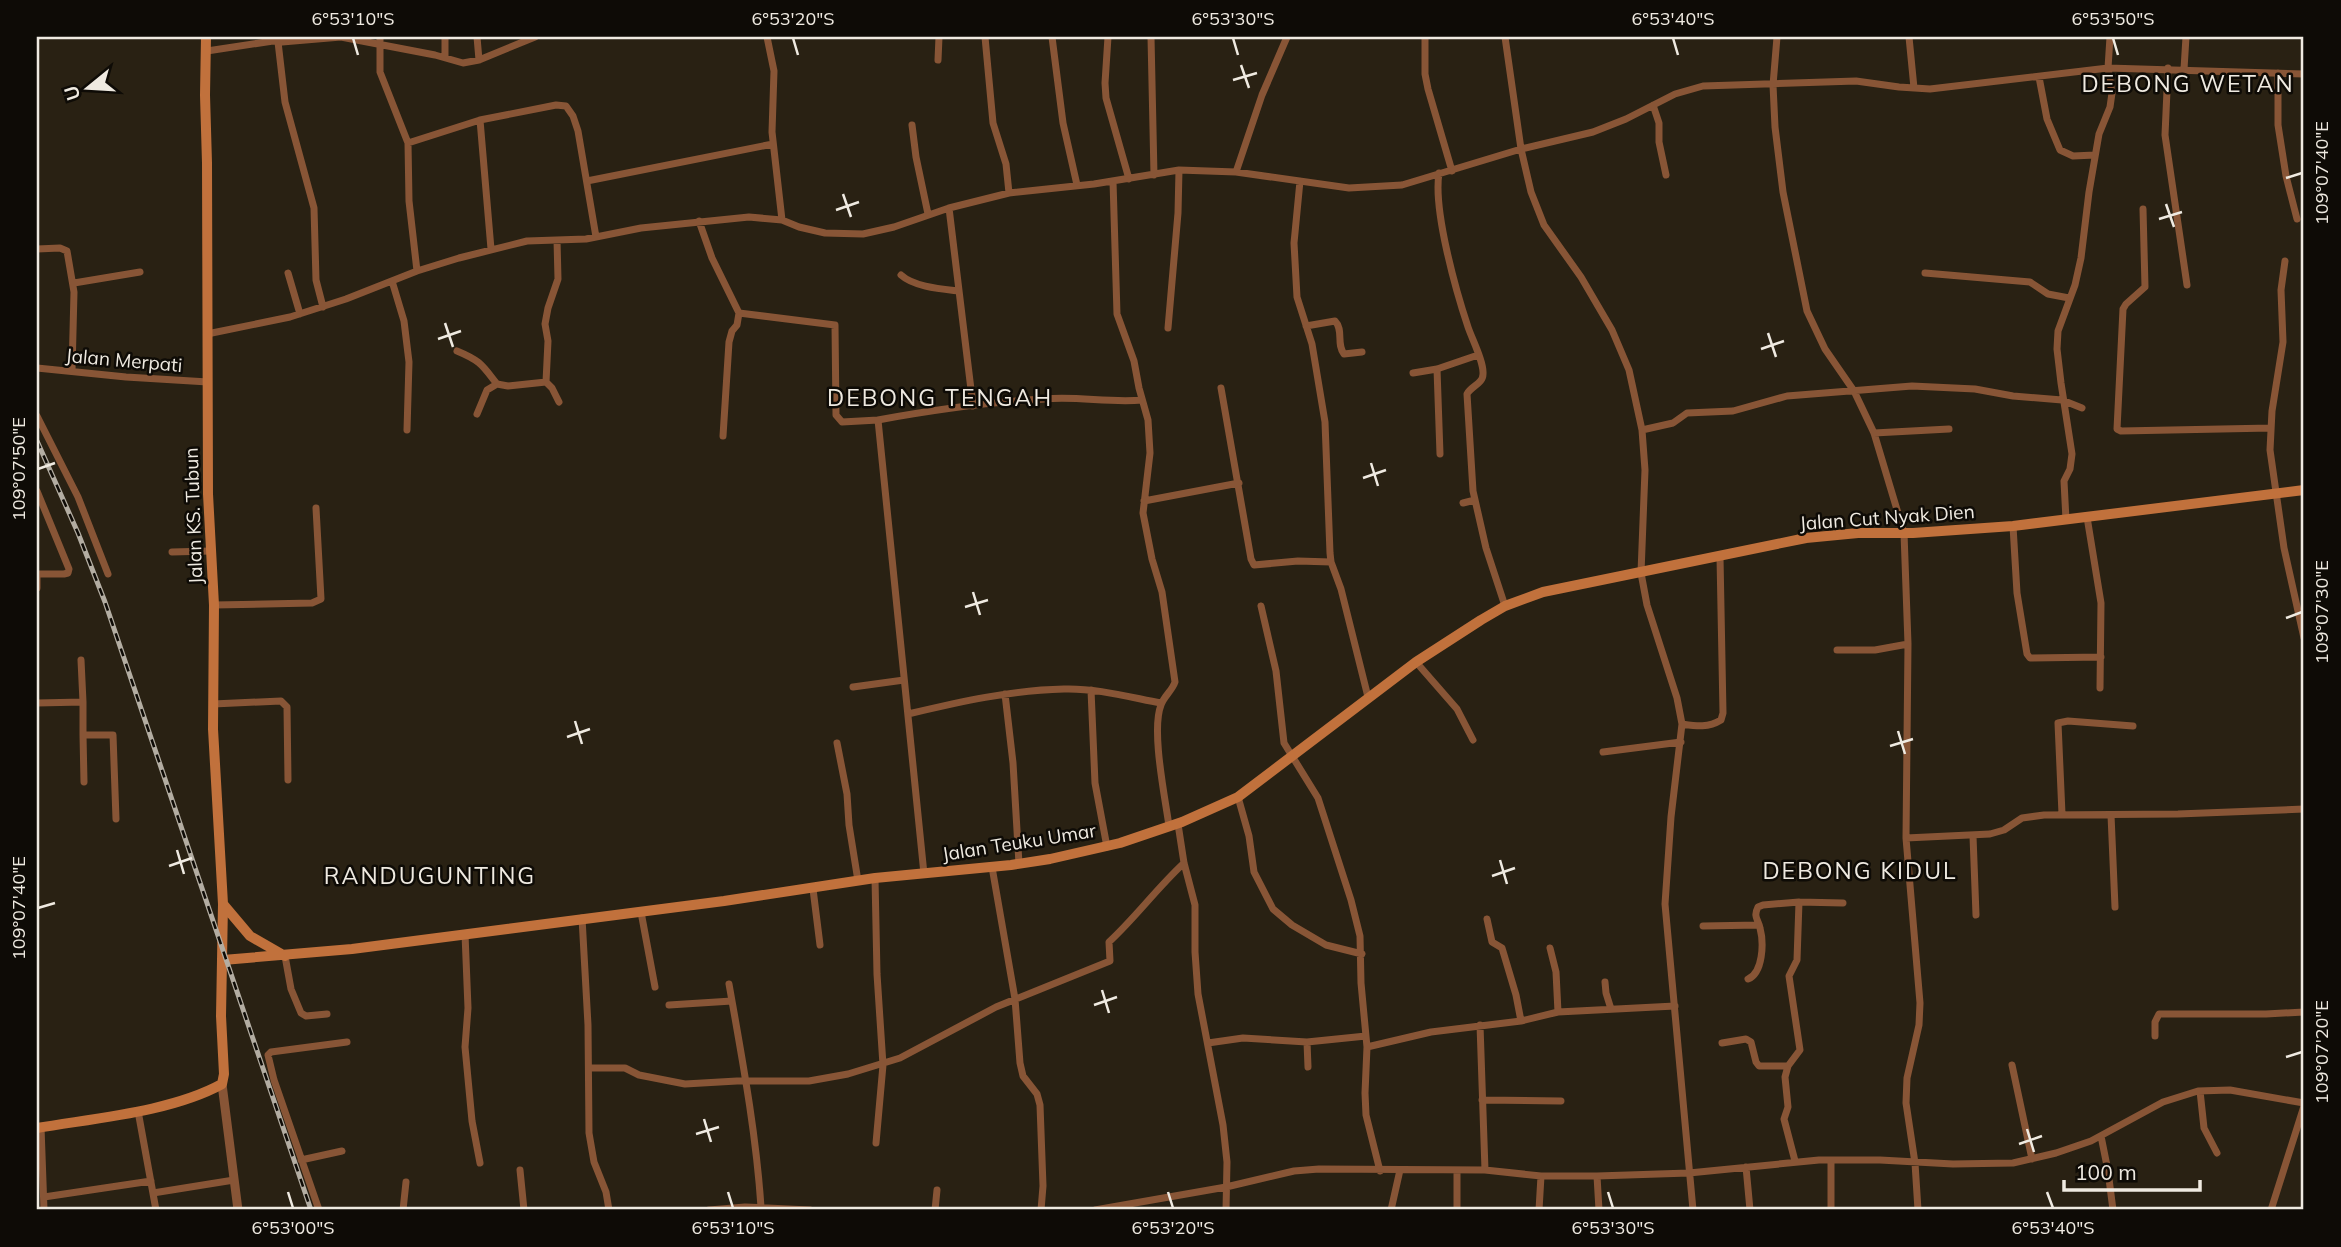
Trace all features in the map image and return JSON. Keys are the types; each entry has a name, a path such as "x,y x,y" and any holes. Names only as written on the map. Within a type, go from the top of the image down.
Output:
{"main road":[{"name":"Jalan KS. Tubun","path":"206,37 210,551 214,605 213,704 223,904 222,1084"},
{"name":"Jalan Cut Nyak Dien","path":"1481,620 1505,607 1544,592 1806,538 2013,526 2304,490"},
{"name":"Jalan Teuku Umar","path":"223,960 285,956 641,912 875,878 1050,859 1107,847 1173,825 1238,797 1416,662 1481,620"},
{"path":"223,904 250,936 285,956"},
{"path":"39,1128 186,1100 207,1093 222,1084"}],"street":[{"path":"207,51 341,37 380,41 464,63 479,60 535,37"},
{"path":"445,37 445,58"},
{"path":"477,37 479,60"},
{"path":"767,37 774,71 773,144 782,220"},
{"path":"938,60 939,37"},
{"path":"985,37 993,123 1006,164 1009,193"},
{"path":"1052,37 1063,123 1077,185"},
{"path":"1108,37 1106,99 1129,179"},
{"path":"1151,37 1154,175"},
{"path":"1236,172 1262,96 1287,37"},
{"path":"1425,37 1425,74 1428,89 1452,171"},
{"path":"1505,37 1521,149 1531,191 1544,225 1581,277 1612,330 1629,370 1642,430 1645,470 1641,573 1647,605 1677,698 1682,724 1671,817 1665,904 1693,1210"},
{"path":"1777,37 1773,85 1783,192 1807,311 1825,349 1854,391 1874,433 1904,533 1908,644 1906,838 1920,1003 1919,1025 1907,1078 1906,1103 1918,1210"},
{"path":"1909,37 1914,88"},
{"path":"2066,520 2064,481 2070,469 2072,454 2057,349 2058,331 2075,285 2099,134 2110,107 2110,37"},
{"path":"2184,69 2186,37"},
{"path":"380,41 380,72 408,143 409,201 417,271"},
{"path":"278,42 285,102 314,208 316,280 323,307"},
{"path":"207,334 300,314 417,271 527,241 596,237 641,228 749,217 782,220 812,230 852,235 885,230 928,214 1009,193 1129,179 1179,170 1236,172 1362,189 1402,185 1521,149 1593,132 1687,89 1703,86 1856,81 1930,89 2108,68 2304,74"},
{"path":"2168,68 2165,135 2187,285"},
{"path":"2278,73 2278,125 2297,219"},
{"path":"2039,77 2048,119 2060,150 2073,156 2095,155"},
{"path":"408,143 480,120 556,105 566,106 578,131 596,237"},
{"path":"1653,105 1659,122 1659,142 1666,175"},
{"path":"480,120 491,249"},
{"path":"912,125 928,214"},
{"path":"587,181 773,144"},
{"path":"1168,328 1179,170"},
{"path":"1439,173 1437,183 1442,223 1483,378 1467,394 1475,500 1486,548 1505,607"},
{"path":"1113,181 1117,314 1134,360 1149,420 1150,453 1144,501 1146,529 1164,603 1175,682 1161,703 1158,714 1159,744 1173,825 1195,905 1198,994 1226,1150 1226,1210"},
{"path":"1300,181 1294,243 1297,297 1312,344 1325,422 1331,562 1341,589 1368,697"},
{"path":"949,208 973,406"},
{"path":"2143,209 2145,288 2123,309 2117,429 2271,428"},
{"path":"699,221 712,258 738,313 737,326 732,331 729,342 723,436"},
{"path":"557,240 558,279 545,324 548,341 546,383 559,402"},
{"path":"37,249 65,249 74,283 72,371"},
{"path":"2285,261 2281,290 2283,342 2270,450 2284,548 2304,638"},
{"path":"74,283 140,272"},
{"path":"288,273 300,314"},
{"path":"1925,274 2030,282 2045,293 2069,298"},
{"path":"901,275 907,280 959,291"},
{"path":"392,281 404,321 410,362 407,430"},
{"path":"738,313 835,325 836,415 842,422 878,420 973,406 1080,397 1142,400"},
{"path":"1306,326 1335,321 1340,329 1341,351 1344,354 1362,352"},
{"path":"457,351 475,359 486,368 497,384"},
{"path":"1413,373 1437,369 1478,355"},
{"name":"Jalan Merpati","path":"37,368 208,382"},
{"path":"1437,369 1440,454"},
{"path":"477,414 487,390 497,384 508,386 546,383"},
{"path":"1642,430 1672,423 1687,413 1733,411 1787,396 1912,386 1953,386 2065,401 2082,408"},
{"path":"1222,388 1254,565 1298,561 1331,562"},
{"path":"37,416 78,497 108,574"},
{"path":"878,420 924,874"},
{"path":"1874,433 1949,429"},
{"path":"1144,501 1239,483"},
{"path":"37,491 69,569 68,573 64,574 38,574 37,587"},
{"path":"1462,503 1475,500"},
{"path":"214,605 312,603 321,599 316,508"},
{"path":"2087,517 2101,603 2100,688"},
{"path":"2013,526 2017,593 2030,659 2101,657"},
{"path":"172,552 210,551"},
{"path":"1682,724 1697,727 1710,725 1721,720 1723,713 1720,556"},
{"path":"1261,606 1276,671 1284,743 1314,790 1327,821 1360,936 1367,1047 1366,1115 1380,1171"},
{"path":"1837,650 1875,650 1908,644"},
{"path":"81,660 84,782"},
{"path":"1416,662 1457,709 1473,740"},
{"path":"853,687 904,680"},
{"path":"908,713 976,698 1064,689 1091,690 1161,703"},
{"path":"1091,690 1096,783 1107,847"},
{"path":"1005,694 1013,763 1019,863"},
{"path":"213,704 281,701 285,704 288,780"},
{"path":"37,703 83,702"},
{"path":"2062,814 2058,723 2068,721 2133,726"},
{"path":"83,735 113,735 116,819"},
{"path":"1603,752 1681,742"},
{"path":"837,743 847,794 858,881"},
{"path":"1238,797 1249,836 1254,872 1273,909 1292,925 1326,946 1362,954"},
{"path":"1906,838 1996,833 2022,818 2062,814 2304,809"},
{"path":"2111,815 2115,907"},
{"path":"1973,836 1976,915"},
{"path":"590,1068 625,1068 639,1075 685,1084 809,1081 883,1065 1014,999 1110,961 1109,942 1184,863"},
{"path":"992,867 1014,999 1023,1076 1037,1094 1040,1105 1043,1186 1041,1210"},
{"path":"875,878 877,974 883,1065 876,1143"},
{"path":"813,889 820,945"},
{"path":"1796,1161 1784,1119 1788,1107 1785,1077 1788,1066 1800,1050 1789,976 1797,960 1799,902"},
{"path":"1748,979 1757,974 1760,965 1759,925 1755,917 1758,907 1799,902 1843,904"},
{"path":"641,912 655,987"},
{"path":"582,918 590,1068 589,1133 594,1162 606,1192 609,1210"},
{"path":"1487,919 1492,942 1502,948 1521,1021"},
{"path":"1703,926 1759,925"},
{"path":"465,934 468,1008 465,1047 472,1121 480,1163"},
{"path":"1550,948 1556,972 1558,1012"},
{"path":"285,956 291,989 301,1013 306,1016 327,1014"},
{"path":"1605,982 1611,1009"},
{"path":"729,984 747,1082 761,1208"},
{"path":"669,1005 732,1001"},
{"path":"1367,1047 1431,1031 1521,1021 1558,1012 1675,1006"},
{"path":"2155,1036 2155,1022 2159,1014 2304,1012"},
{"path":"1480,1025 1485,1170"},
{"path":"1208,1043 1243,1038 1307,1042 1366,1036"},
{"path":"1722,1043 1745,1039 1751,1042 1759,1066 1788,1066"},
{"path":"319,1210 274,1080 268,1054 347,1042"},
{"path":"1307,1042 1308,1068"},
{"path":"2011,1065 2032,1159"},
{"path":"222,1084 238,1210"},
{"path":"1095,1210 1319,1168 1380,1171 1485,1170 1541,1176 1597,1176 1689,1173 1796,1161 2013,1163 2056,1153 2101,1136 2163,1102 2200,1091 2230,1090 2304,1105 2271,1210"},
{"path":"2200,1091 2204,1128 2217,1153"},
{"path":"1482,1100 1561,1101"},
{"path":"138,1111 156,1210"},
{"path":"39,1128 44,1210"},
{"path":"2101,1136 2113,1210"},
{"path":"301,1160 342,1151"},
{"path":"1831,1160 1831,1210"},
{"path":"1746,1167 1751,1210"},
{"path":"520,1170 524,1210"},
{"path":"1391,1210 1400,1170"},
{"path":"1457,1171 1457,1210"},
{"path":"1539,1210 1541,1176"},
{"path":"1597,1176 1599,1210"},
{"path":"153,1193 234,1180"},
{"path":"44,1197 151,1181"},
{"path":"402,1210 405,1182"},
{"path":"934,1210 937,1189"},
{"path":"709,1210 810,1210"}],"railway":[{"path":"37,441 105,602 311,1210"}],"district":[{"name":"DEBONG WETAN","path":"2188,84"},
{"name":"DEBONG TENGAH","path":"940,398"},
{"name":"DEBONG KIDUL","path":"1860,871"},
{"name":"RANDUGUNTING","path":"430,876"}]}
